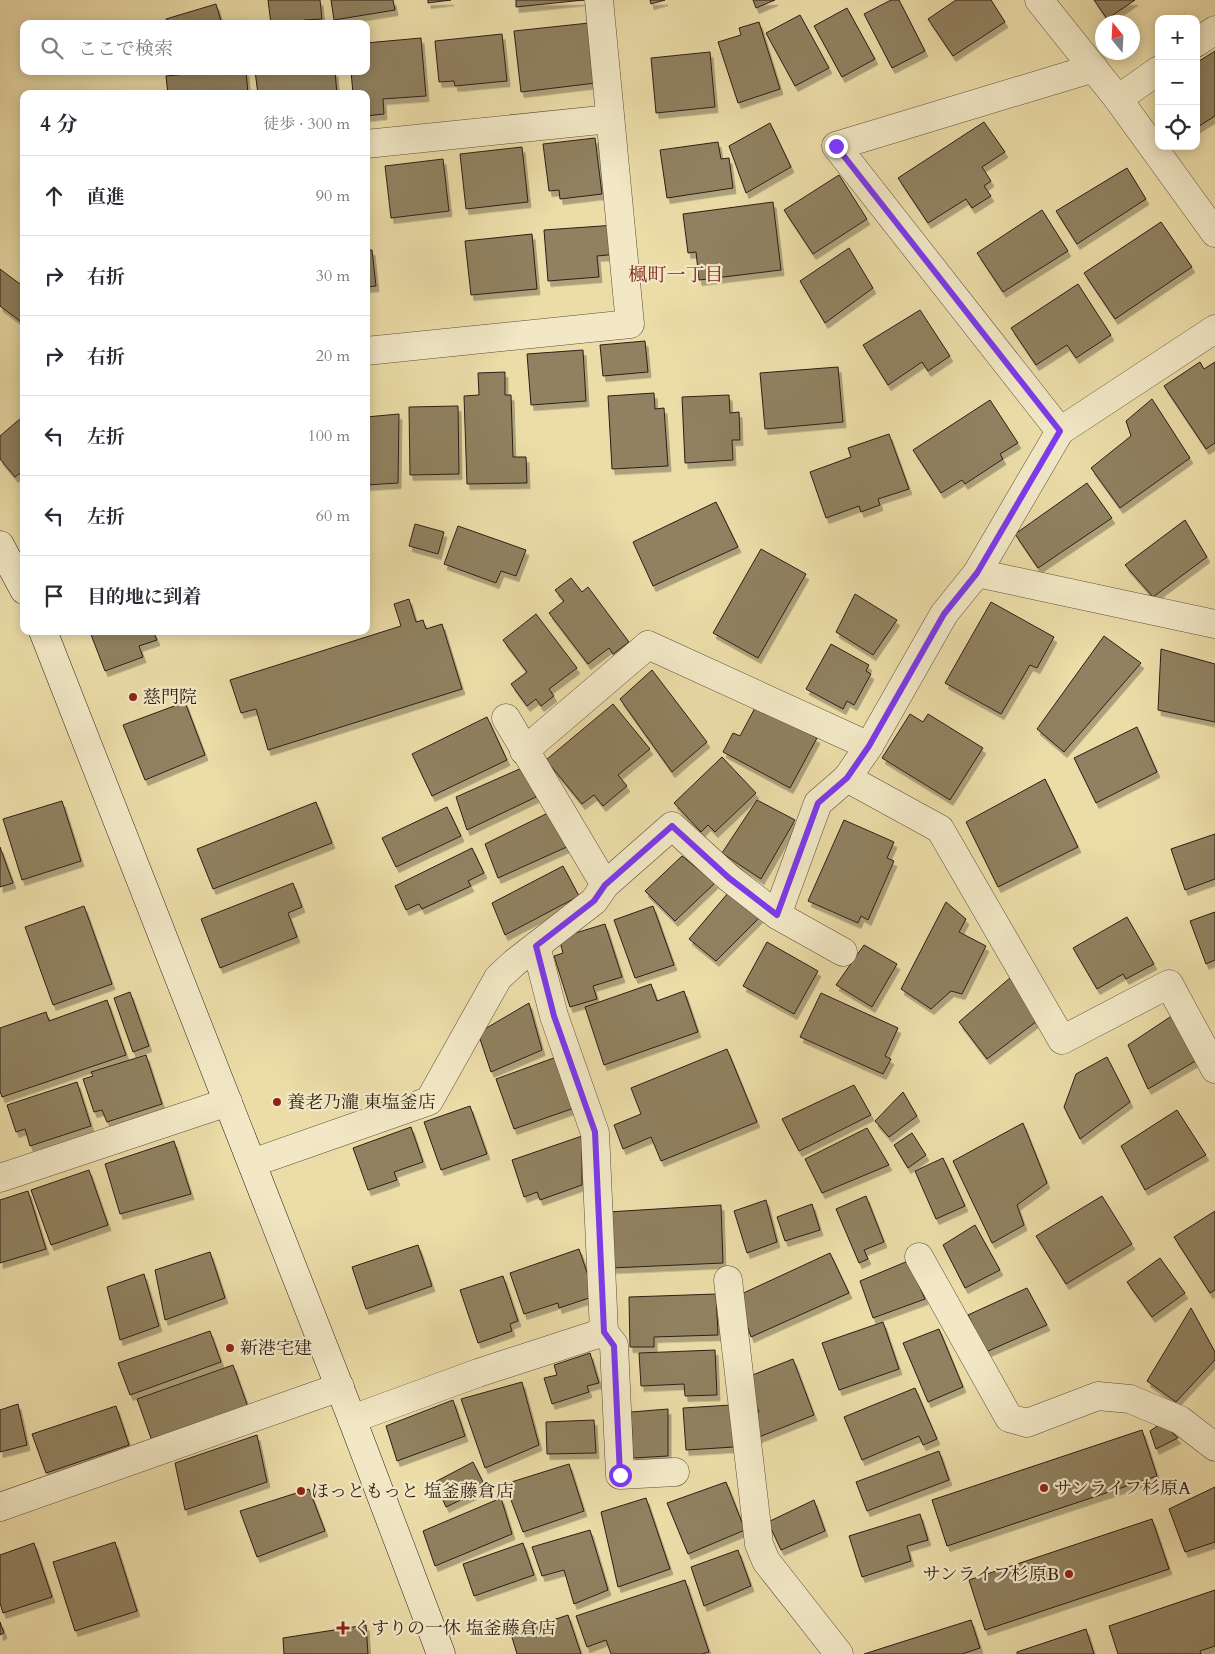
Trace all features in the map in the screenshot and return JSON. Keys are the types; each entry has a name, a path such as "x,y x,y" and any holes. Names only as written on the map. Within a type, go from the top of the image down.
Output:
{"street":[{"path":"370,351 630,324 599,0"},
{"path":"1039,0 1118,99 1215,233"},
{"path":"1200,40 1215,30"},
{"path":"1060,431 836,146 1094,68"},
{"path":"1118,99 1155,73"},
{"path":"370,144 610,119"},
{"path":"777,915 818,803 847,778 869,746 944,614 977,573 1060,431 1215,329"},
{"path":"0,545 20,582"},
{"path":"977,573 1215,624"},
{"path":"45,635 340,1387 442,1654"},
{"path":"524,751 648,645 869,746"},
{"path":"506,718 605,885"},
{"path":"847,778 940,829 1062,1040 1169,984 1215,1069"},
{"path":"252,1163 429,1101 498,978 594,901 605,885 672,826 729,878 777,915 843,952"},
{"path":"536,946 554,1016 595,1132 604,1332 614,1346 620,1475 675,1472"},
{"path":"0,1178 228,1102"},
{"path":"918,1257 1009,1418 1027,1423 1098,1396 1130,1399 1180,1420 1215,1447"},
{"path":"728,1280 759,1544 766,1562 839,1654"},
{"path":"352,1419 478,1373 604,1332"},
{"path":"0,1506 340,1387"}],"building":[{"path":"268,0 320,0 322,19 270,20"},
{"path":"331,0 393,0 395,10 334,20"},
{"path":"428,0 451,0 428,3"},
{"path":"516,0 584,0 516,7"},
{"path":"650,0 665,0 651,4"},
{"path":"753,0 775,0 756,8"},
{"path":"891,0 899,0 925,51 892,68 864,14"},
{"path":"956,0 991,0 1005,22 953,56 928,19"},
{"path":"1094,0 1135,0 1113,15 1104,15"},
{"path":"216,4 221,20 166,20"},
{"path":"847,8 875,59 842,77 814,26"},
{"path":"800,15 829,68 795,86 766,33"},
{"path":"759,22 780,89 738,103 718,42 741,35 739,28"},
{"path":"589,23 596,83 521,92 514,31"},
{"path":"502,34 507,81 455,86 454,81 439,82 435,41"},
{"path":"421,38 426,96 383,99 384,114 370,116 370,90 353,90 351,75 370,75 370,43"},
{"path":"1215,51 1215,116 1200,125 1200,105 1200,60"},
{"path":"710,52 715,107 656,113 651,58"},
{"path":"246,75 248,90 168,90 166,76"},
{"path":"256,75 335,75 337,90 257,90"},
{"path":"984,122 1005,152 982,167 991,181 984,186 991,196 972,208 966,199 928,223 898,178"},
{"path":"770,123 791,167 746,193 729,146"},
{"path":"595,138 602,194 560,199 559,190 549,191 543,144"},
{"path":"718,142 721,159 729,158 733,188 667,198 660,150"},
{"path":"522,147 528,202 466,209 460,154"},
{"path":"443,159 449,211 391,218 385,166"},
{"path":"1127,168 1146,199 1077,244 1056,211"},
{"path":"839,175 867,219 813,254 784,210"},
{"path":"773,202 781,270 699,280 696,252 688,253 683,214"},
{"path":"1042,210 1068,251 1003,292 977,253"},
{"path":"1161,222 1192,267 1115,319 1084,273"},
{"path":"616,225 618,254 597,256 599,277 548,281 544,230"},
{"path":"532,234 537,289 471,295 465,241"},
{"path":"849,248 873,288 825,323 800,281"},
{"path":"370,250 372,250 376,286 370,287"},
{"path":"0,269 20,284 20,321 0,306"},
{"path":"1078,284 1111,335 1076,358 1067,345 1036,365 1011,328"},
{"path":"920,310 950,356 928,371 922,362 888,385 863,345"},
{"path":"645,341 648,372 603,376 600,345"},
{"path":"583,350 586,401 531,405 527,354"},
{"path":"1200,362 1204,369 1215,362 1215,443 1206,449 1164,386"},
{"path":"838,367 843,422 765,429 760,373"},
{"path":"505,372 505,395 511,395 513,457 526,457 527,483 467,484 464,396 479,395 478,373"},
{"path":"654,393 655,409 664,408 668,466 612,469 608,396"},
{"path":"729,395 730,413 739,412 740,440 732,440 733,460 685,463 682,397"},
{"path":"1152,399 1190,458 1120,508 1091,468 1131,436 1126,421"},
{"path":"990,400 1018,443 1000,454 1003,459 965,484 962,480 941,493 913,450"},
{"path":"458,406 459,474 410,475 409,407"},
{"path":"399,414 398,483 370,485 370,417"},
{"path":"20,419 20,473 15,477 0,459 0,436"},
{"path":"889,434 909,489 878,499 880,505 861,512 859,506 826,518 810,472 851,457 848,448"},
{"path":"1087,483 1112,518 1038,568 1015,534"},
{"path":"716,502 738,547 653,586 633,542"},
{"path":"1185,520 1207,557 1153,597 1125,565"},
{"path":"415,524 444,532 438,554 409,546"},
{"path":"458,526 526,550 516,576 501,571 496,583 444,564"},
{"path":"761,549 806,574 758,658 713,633"},
{"path":"571,578 582,592 588,587 629,642 613,654 609,648 588,664 549,613 564,601 555,590"},
{"path":"855,594 897,620 873,655 836,632"},
{"path":"409,599 416,622 423,620 426,629 442,624 462,689 268,750 256,709 241,713 230,680 401,626 394,604"},
{"path":"991,602 1054,637 1037,668 1030,665 1001,714 945,683"},
{"path":"536,614 577,668 549,689 554,696 541,706 536,699 527,706 511,684 527,672 503,640"},
{"path":"91,635 155,635 157,640 139,646 143,657 105,671"},
{"path":"1104,636 1141,663 1064,752 1037,729"},
{"path":"831,644 869,665 866,671 871,674 854,705 847,701 843,709 806,689"},
{"path":"1161,649 1215,664 1215,722 1158,710"},
{"path":"652,670 707,742 672,772 620,699"},
{"path":"185,702 205,755 145,780 123,725"},
{"path":"613,704 650,749 618,775 627,786 603,806 594,795 582,804 546,760"},
{"path":"756,706 817,738 790,788 723,752 733,733 740,736"},
{"path":"910,714 923,722 928,714 983,748 950,800 882,758"},
{"path":"487,717 507,760 432,796 412,754"},
{"path":"1137,727 1157,772 1096,803 1074,758"},
{"path":"722,757 756,793 715,832 708,825 701,832 674,803"},
{"path":"524,767 536,797 467,830 456,797"},
{"path":"1045,779 1078,847 998,887 966,822"},
{"path":"757,800 795,820 761,879 722,853"},
{"path":"62,801 81,861 22,880 3,819"},
{"path":"316,802 332,843 213,889 197,849"},
{"path":"447,807 461,836 396,867 382,838"},
{"path":"552,811 569,846 498,878 485,844"},
{"path":"844,820 894,842 887,858 894,861 868,920 861,916 858,923 808,901"},
{"path":"1215,834 1215,879 1185,890 1171,849"},
{"path":"0,847 13,883 0,887"},
{"path":"472,848 484,873 468,881 471,886 422,909 419,904 406,910 395,886"},
{"path":"682,856 715,883 675,921 645,891"},
{"path":"563,866 579,896 505,935 492,903"},
{"path":"293,883 302,907 288,913 297,937 220,968 201,919"},
{"path":"728,893 760,917 716,961 689,939"},
{"path":"946,902 966,919 959,932 986,946 962,994 951,991 931,1009 901,989"},
{"path":"84,906 112,984 53,1005 25,927"},
{"path":"653,906 674,965 635,978 614,920"},
{"path":"1215,912 1215,960 1206,964 1190,921"},
{"path":"1127,917 1154,964 1126,979 1123,974 1097,989 1073,948"},
{"path":"605,924 622,977 593,986 597,999 570,1007 554,956 563,953 559,938"},
{"path":"767,942 818,971 794,1014 743,986"},
{"path":"864,945 897,964 872,1007 836,985"},
{"path":"1011,977 1037,1021 987,1059 959,1022"},
{"path":"651,984 657,1001 684,991 698,1032 604,1065 585,1007"},
{"path":"130,992 149,1046 133,1052 114,998"},
{"path":"821,993 898,1028 885,1056 891,1059 883,1074 800,1037"},
{"path":"107,1000 126,1055 2,1097 0,1091 0,1028 46,1012 49,1021"},
{"path":"529,1003 542,1050 491,1072 478,1033"},
{"path":"1176,1013 1199,1059 1148,1089 1128,1045"},
{"path":"727,1049 757,1122 661,1161 651,1137 623,1149 614,1125 641,1114 631,1088"},
{"path":"146,1055 162,1104 107,1122 102,1110 94,1112 83,1079 93,1076 91,1072"},
{"path":"562,1055 580,1106 514,1129 496,1079"},
{"path":"1107,1057 1130,1102 1080,1139 1064,1107 1076,1074"},
{"path":"77,1082 91,1126 30,1146 25,1129 16,1132 7,1105"},
{"path":"854,1085 871,1115 799,1151 782,1119"},
{"path":"903,1092 917,1116 889,1137 875,1121"},
{"path":"470,1106 487,1154 441,1170 424,1122"},
{"path":"1177,1110 1206,1155 1145,1190 1121,1146"},
{"path":"1023,1123 1047,1183 1017,1205 1024,1225 992,1243 953,1161"},
{"path":"411,1127 423,1162 394,1172 397,1180 368,1190 353,1148"},
{"path":"867,1128 889,1165 822,1193 805,1159"},
{"path":"912,1133 926,1155 908,1168 894,1145"},
{"path":"582,1136 582,1185 540,1200 537,1192 524,1197 512,1160"},
{"path":"174,1141 191,1194 120,1214 105,1164"},
{"path":"943,1158 965,1206 936,1219 915,1171"},
{"path":"89,1170 108,1225 51,1245 31,1190"},
{"path":"28,1191 46,1249 0,1263 0,1200"},
{"path":"866,1196 884,1242 864,1250 868,1259 859,1263 836,1209"},
{"path":"1102,1196 1132,1244 1066,1284 1036,1236"},
{"path":"766,1200 777,1242 747,1253 734,1211"},
{"path":"812,1204 820,1230 785,1241 777,1217"},
{"path":"721,1205 723,1263 611,1268 608,1212"},
{"path":"1215,1211 1215,1290 1210,1293 1174,1237"},
{"path":"975,1225 1000,1270 965,1288 943,1245"},
{"path":"418,1245 432,1286 366,1309 352,1267"},
{"path":"579,1249 595,1296 559,1308 558,1303 524,1314 510,1273"},
{"path":"210,1252 225,1298 165,1320 155,1270"},
{"path":"830,1253 849,1293 751,1337 737,1296"},
{"path":"1160,1258 1185,1293 1152,1317 1127,1282"},
{"path":"908,1261 925,1299 873,1318 860,1281"},
{"path":"144,1274 159,1326 120,1340 107,1287"},
{"path":"503,1276 518,1321 510,1324 512,1331 478,1343 460,1290"},
{"path":"1027,1288 1047,1325 986,1352 968,1315"},
{"path":"716,1294 718,1335 654,1337 654,1347 630,1347 629,1297"},
{"path":"1191,1308 1215,1352 1215,1360 1176,1402 1147,1381"},
{"path":"883,1322 899,1369 839,1390 822,1343"},
{"path":"939,1329 963,1387 928,1402 903,1343"},
{"path":"210,1331 221,1362 130,1395 118,1363"},
{"path":"715,1350 717,1395 685,1396 684,1384 641,1386 639,1353"},
{"path":"590,1353 599,1383 587,1386 589,1392 552,1404 544,1378 557,1375 554,1365"},
{"path":"793,1359 814,1415 759,1437 751,1415 759,1412 745,1378"},
{"path":"233,1365 248,1407 152,1441 137,1399"},
{"path":"522,1382 539,1445 485,1468 461,1399"},
{"path":"915,1388 937,1439 923,1445 919,1436 862,1460 844,1417"},
{"path":"453,1400 465,1436 397,1461 386,1426"},
{"path":"18,1404 27,1445 0,1452 0,1410"},
{"path":"731,1405 734,1447 686,1450 683,1408"},
{"path":"116,1406 129,1445 46,1473 32,1434"},
{"path":"668,1409 668,1456 633,1458 631,1412"},
{"path":"594,1420 596,1453 547,1454 546,1422"},
{"path":"1162,1423 1178,1438 1156,1449 1150,1431"},
{"name":"サンライフ杉原A","path":"1142,1430 1157,1476 947,1546 932,1500"},
{"path":"257,1435 267,1482 185,1510 175,1463"},
{"path":"939,1451 949,1480 867,1511 856,1482"},
{"path":"473,1462 486,1488 446,1507 435,1482"},
{"path":"569,1464 584,1511 523,1532 505,1484"},
{"path":"726,1482 745,1530 688,1554 667,1503"},
{"path":"1215,1487 1215,1542 1185,1552 1169,1509"},
{"path":"309,1489 325,1531 257,1557 240,1511"},
{"path":"501,1498 512,1534 435,1566 423,1531"},
{"path":"646,1498 670,1569 618,1587 601,1512"},
{"path":"814,1500 825,1531 781,1550 768,1522"},
{"path":"920,1514 928,1540 907,1546 911,1561 862,1577 849,1536"},
{"name":"サンライフ杉原B","path":"1152,1519 1169,1569 985,1630 969,1580"},
{"path":"590,1530 608,1590 574,1604 564,1570 542,1576 532,1547"},
{"path":"115,1542 137,1611 75,1631 53,1562"},
{"path":"34,1543 52,1597 3,1613 0,1603 0,1555"},
{"path":"523,1543 534,1575 474,1596 463,1564"},
{"path":"738,1550 751,1586 704,1606 691,1567"},
{"path":"685,1580 709,1652 702,1654 611,1654 606,1640 587,1647 576,1616"},
{"path":"1215,1590 1215,1646 1200,1651 1201,1654 1118,1654 1109,1626"},
{"path":"568,1615 581,1654 517,1654 511,1634"},
{"path":"971,1620 980,1648 962,1654 864,1654"},
{"path":"0,1622 4,1633 0,1635"},
{"path":"366,1625 368,1654 284,1654 283,1638"},
{"path":"1086,1629 1094,1654 1017,1654 1017,1652"}],"place":[{"name":"慈門院","path":"133,697"},
{"name":"養老乃瀧 東塩釜店","path":"277,1102"},
{"name":"新港宅建","path":"230,1348"},
{"name":"サンライフ杉原A","path":"1044,1488"},
{"name":"ほっともっと 塩釜藤倉店","path":"301,1491"},
{"name":"サンライフ杉原B","path":"1069,1574"},
{"name":"くすりの一休 塩釜藤倉店","path":"343,1628"}],"district":[{"name":"楓町一丁目","path":"676,274"}],"route":[{"path":"620,1475 614,1346 604,1332 595,1132 554,1016 536,946 594,901 605,885 672,826 729,878 777,915 818,803 847,778 869,746 944,614 977,573 1060,431 836,146"}]}
